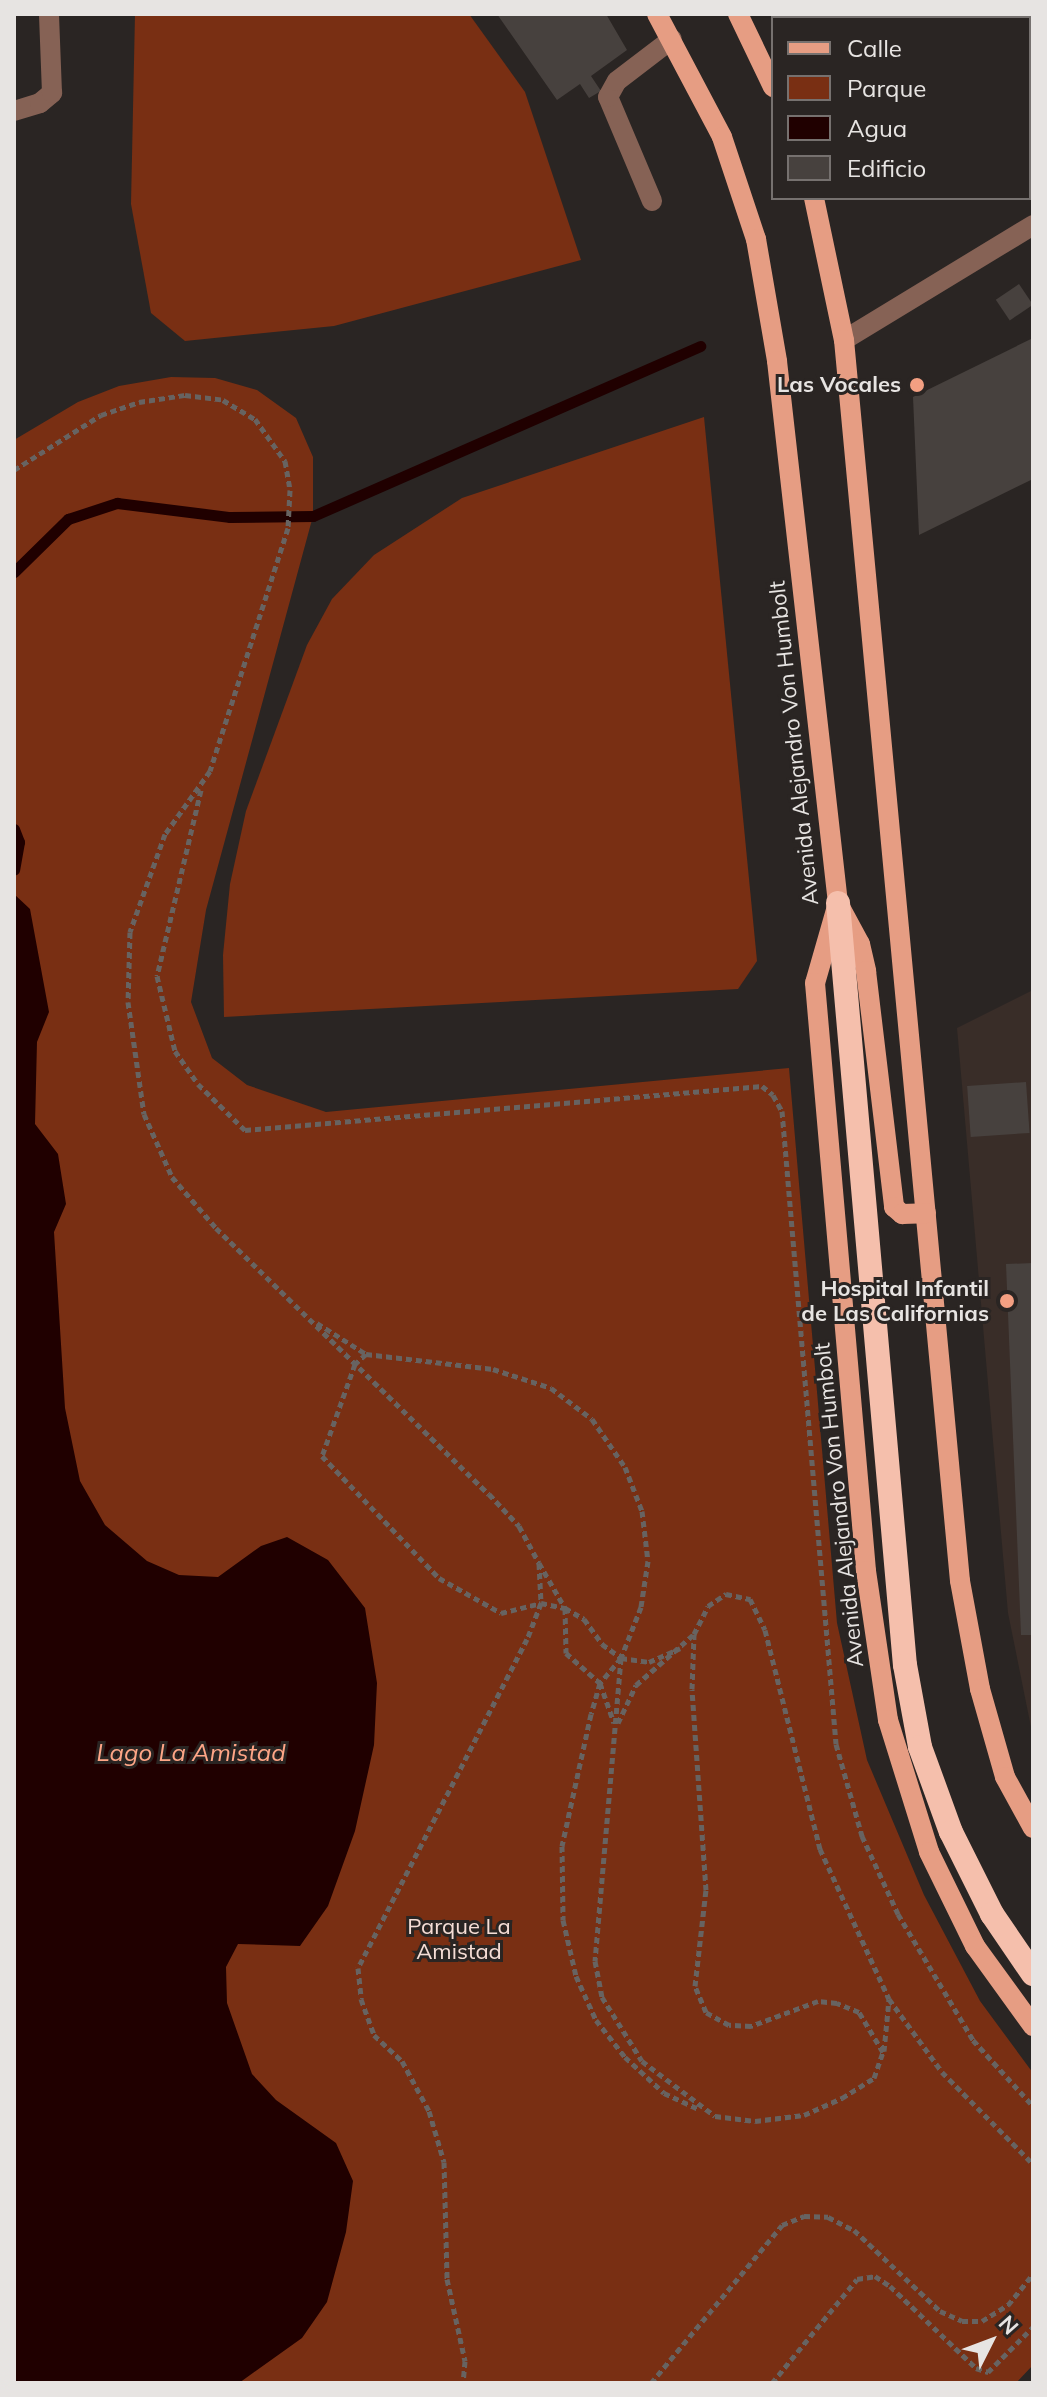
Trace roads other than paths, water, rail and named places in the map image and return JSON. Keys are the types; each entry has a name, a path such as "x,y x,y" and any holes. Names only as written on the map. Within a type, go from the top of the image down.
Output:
{"highway":[{"path":"838,903 905,1665 920,1747 951,1832 992,1914 1033,1974"}],"main road":[{"name":"Avenida Alejandro Von Humbolt","path":"657,14 722,137 756,239 777,361 838,903 815,983 866,1571 885,1707 929,1852 975,1946 1033,2026"},
{"path":"738,14 771,83"},
{"path":"814,200 844,340 963,1597 980,1689 1005,1777 1033,1828"},
{"path":"838,903 860,944 866,971 891,1197 902,1214 926,1213"}],"street":[{"path":"14,111 40,103 52,93 49,14"},
{"path":"652,201 608,97 617,81 672,39"},
{"path":"844,340 1033,225"}],"water":[{"name":"Lago La Amistad","path":"14,894 30,909 49,1012 37,1042 35,1124 58,1154 66,1204 54,1232 65,1408 80,1481 105,1525 147,1561 179,1575 218,1577 261,1546 287,1537 328,1560 365,1608 377,1683 374,1745 355,1831 328,1906 300,1946 238,1944 226,1967 227,2003 252,2074 276,2100 336,2143 353,2181 346,2232 327,2302 302,2338 239,2383 14,2383"}],"waterway":[{"path":"14,572 68,519 117,503 230,517 313,516 700,346"},
{"path":"14,829 19,842 14,870"}],"place":[{"name":"Las Vocales","path":"917,385"},
{"name":"Hospital Infantil de Las Californias","path":"1007,1301"}],"park label":[{"name":"Parque La Amistad","path":"459,1938"}]}
